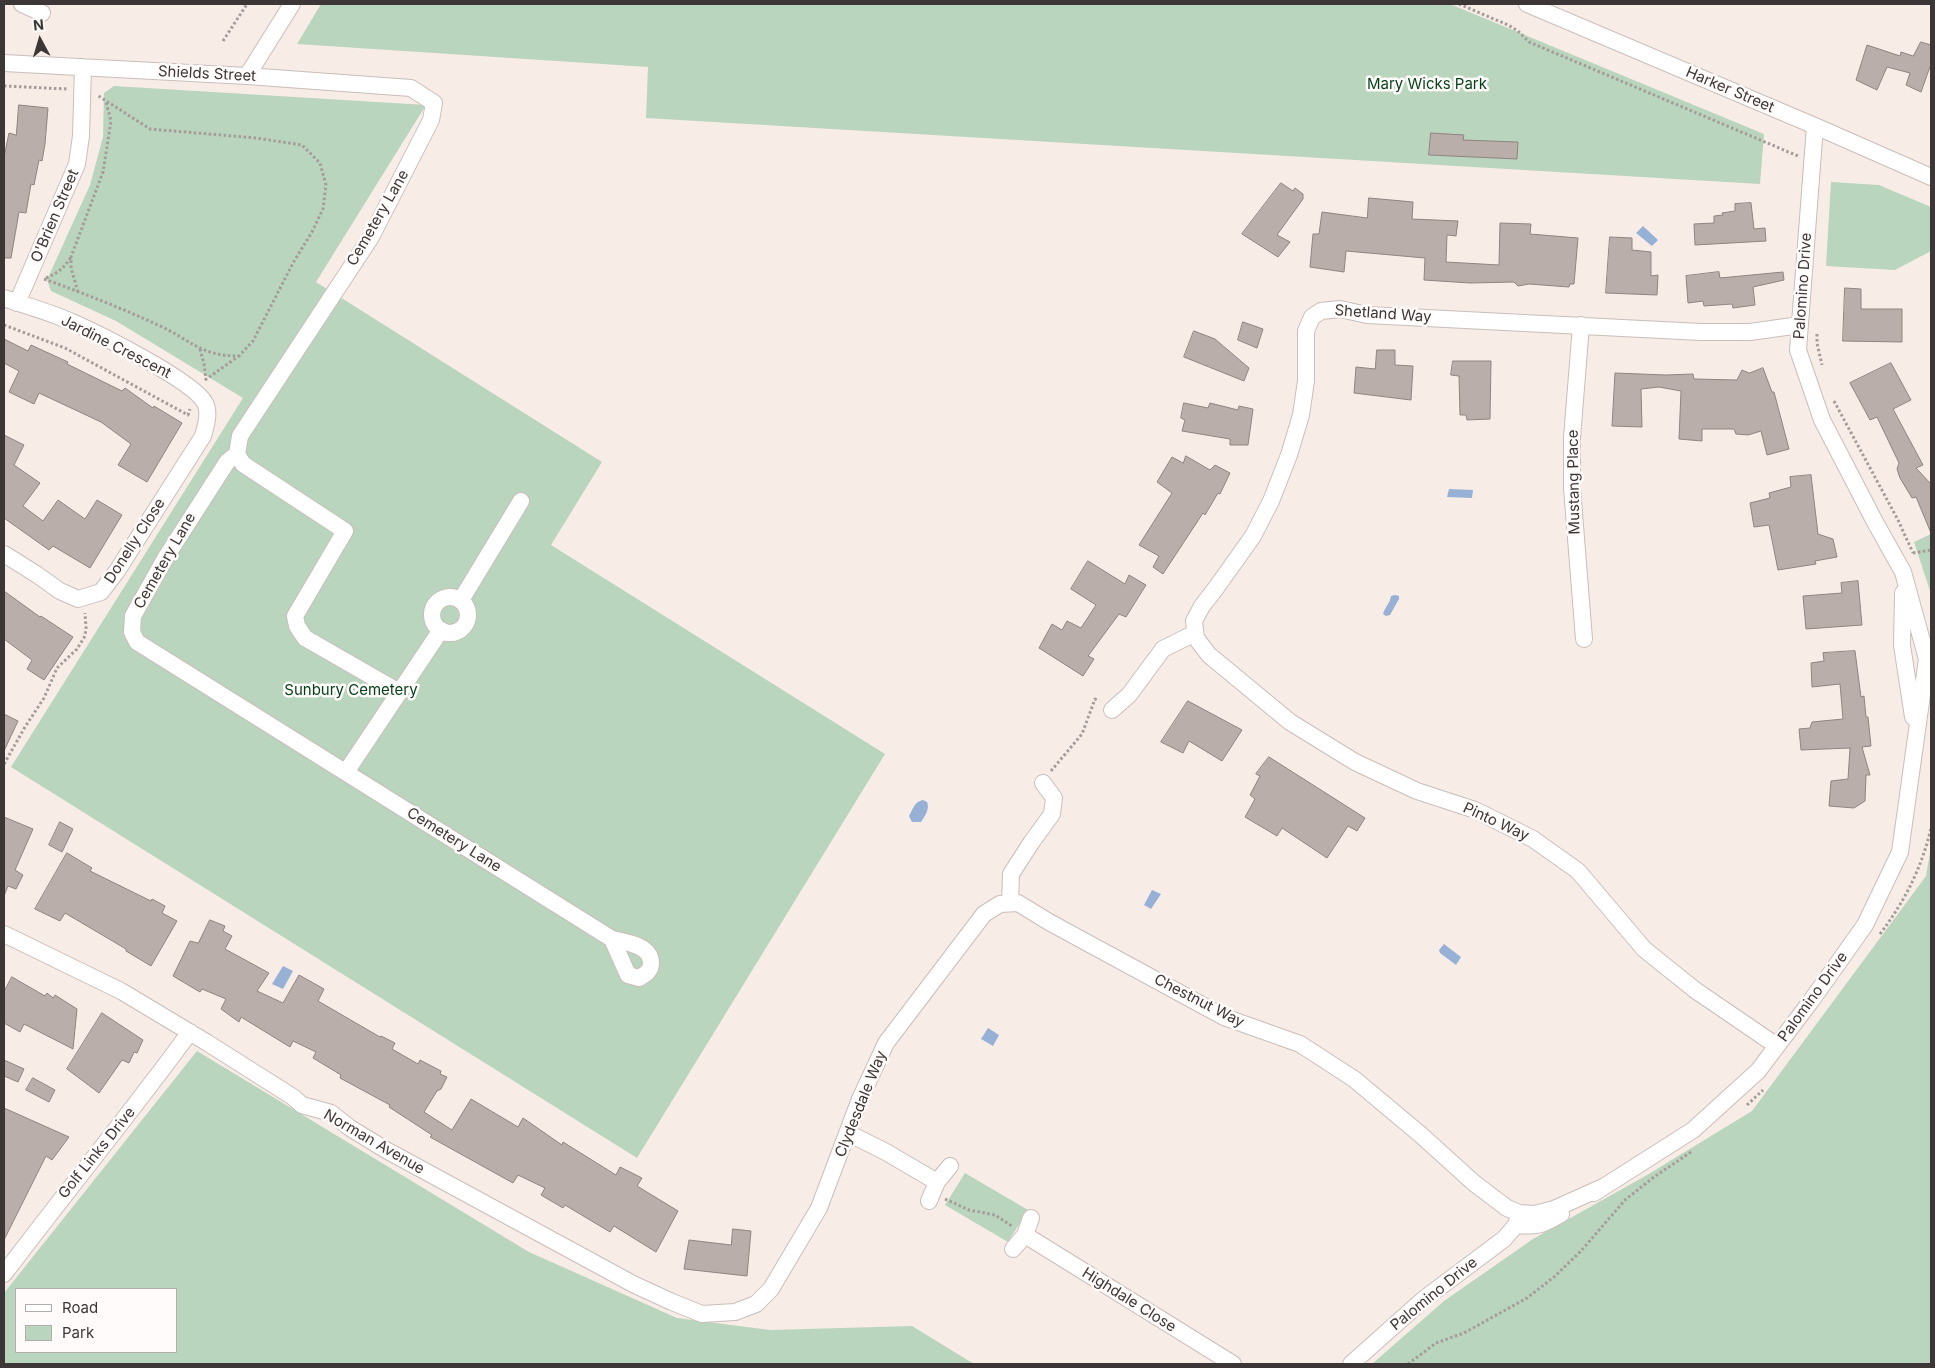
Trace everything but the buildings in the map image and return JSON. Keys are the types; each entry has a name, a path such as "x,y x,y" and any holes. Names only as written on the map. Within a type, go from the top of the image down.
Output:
{"street":[{"path":"22,4 42,12"},
{"path":"247,76 292,4"},
{"name":"Harker Street","path":"1527,4 1931,177"},
{"name":"Shields Street","path":"4,63 247,76 410,88"},
{"name":"O'Brien Street","path":"11,300 36,276 77,164 81,136 83,67"},
{"name":"Cemetery Lane","path":"410,88 434,103 431,120 421,142 371,237 240,436 236,454 227,462 166,557 133,616 132,632 136,642 612,939"},
{"name":"Palomino Drive","path":"1351,1364 1424,1299 1504,1239 1518,1219 1554,1209 1604,1187 1693,1130 1758,1071 1865,925 1900,852 1927,659 1903,572 1822,420 1798,350 1815,126"},
{"name":"Jardine Crescent","path":"11,300 71,321 138,355 188,386 204,402 208,420"},
{"name":"Shetland Way","path":"1195,633 1194,621 1202,606 1253,536 1271,501 1289,455 1301,415 1306,380 1306,331 1312,317 1321,311 1340,309 1367,315 1701,332 1750,332 1800,325"},
{"name":"Mustang Place","path":"1581,325 1572,438 1572,488 1584,639"},
{"name":"Donelly Close","path":"83,597 100,592 118,571 202,436 208,420"},
{"path":"236,454 243,464 345,531 295,616 297,626 305,638 399,692"},
{"path":"461,600 521,501"},
{"path":"4,554 60,591 78,599 83,597"},
{"name":"Palomino Drive","path":"1903,572 1902,645 1916,737"},
{"path":"449,597 461,600 468,610 467,622 459,630 447,632 441,630 434,620 433,614 438,602 449,597"},
{"path":"346,772 441,630"},
{"path":"1112,710 1129,695 1163,649 1195,633"},
{"name":"Pinto Way","path":"1195,633 1196,638 1209,655 1290,722 1354,762 1418,791 1475,810 1540,844 1578,872 1644,949 1695,990 1777,1046"},
{"path":"1010,903 1011,874 1030,843 1052,814 1054,798 1043,783"},
{"name":"Clydesdale Way","path":"756,1304 771,1289 819,1208 860,1099 886,1042 984,914 1000,904 1010,903"},
{"name":"Chestnut Way","path":"1010,903 1018,903 1049,922 1224,1017 1300,1044 1354,1079 1421,1135 1474,1183 1494,1206 1518,1219"},
{"name":"Norman Avenue","path":"4,934 122,991 293,1097 302,1105 331,1113 350,1128 386,1150 633,1284 702,1314 735,1312 756,1304"},
{"name":"Golf Links Drive","path":"4,1274 55,1206 149,1088 190,1032"},
{"path":"848,1133 886,1152 935,1194 950,1166"},
{"path":"1013,1249 1025,1236 1031,1218"},
{"name":"Highdale Close","path":"1025,1236 1233,1364"}],"path":[{"path":"223,41 247,4"},
{"path":"1459,4 1508,25 1518,31 1529,42 1812,163"},
{"path":"4,86 92,92 150,129 256,138 302,145 320,163 326,185 323,209 312,232 293,262 253,341 239,356 206,380 194,392 188,415 65,348 4,325"},
{"path":"36,276 56,274 65,268 71,257 103,172 111,121 106,101"},
{"path":"71,257 71,268 78,292"},
{"path":"36,276 162,327 200,349 222,356 239,356"},
{"path":"1817,334 1823,371"},
{"path":"200,349 206,380"},
{"path":"1832,397 1898,520 1916,560"},
{"path":"1913,553 1931,550"},
{"path":"4,764 44,698 57,668 78,648 85,636 83,597"},
{"path":"1043,783 1082,734 1095,698 1112,710"},
{"path":"935,1194 969,1210 995,1215 1025,1236"}],"green space":[{"name":"Mary Wicks Park","path":"321,4 1450,4 1764,134 1760,184 646,118 648,67 297,44"},
{"name":"Sunbury Cemetery","path":"114,86 426,105 316,282 602,462 551,545 885,754 637,1158 11,767 243,398 116,321 51,291 47,280 90,185 103,137 104,93"},
{"path":"1831,182 1879,185 1931,207 1931,251 1895,270 1826,266"},
{"path":"1931,534 1931,594 1914,542"},
{"path":"1931,846 1931,1364 1372,1364 1444,1301 1533,1239 1647,1175 1752,1111 1926,876"},
{"path":"197,1051 529,1252 677,1318 770,1330 912,1326 974,1364 4,1364 4,1293"},
{"path":"965,1173 1028,1210 1008,1242 945,1205"}],"water":[{"path":"1643,226 1658,240 1652,246 1636,233"},
{"path":"1449,489 1473,490 1472,498 1447,497"},
{"path":"1391,596 1399,596 1399,599 1390,615 1386,616 1383,614"},
{"path":"923,800 928,805 925,815 921,822 912,822 909,816 913,808"},
{"path":"1152,890 1161,894 1151,909 1144,905"},
{"path":"1444,944 1461,957 1456,965 1440,953 1439,950"},
{"path":"283,966 293,971 283,989 272,984"},
{"path":"988,1028 999,1035 993,1046 981,1039"}]}
